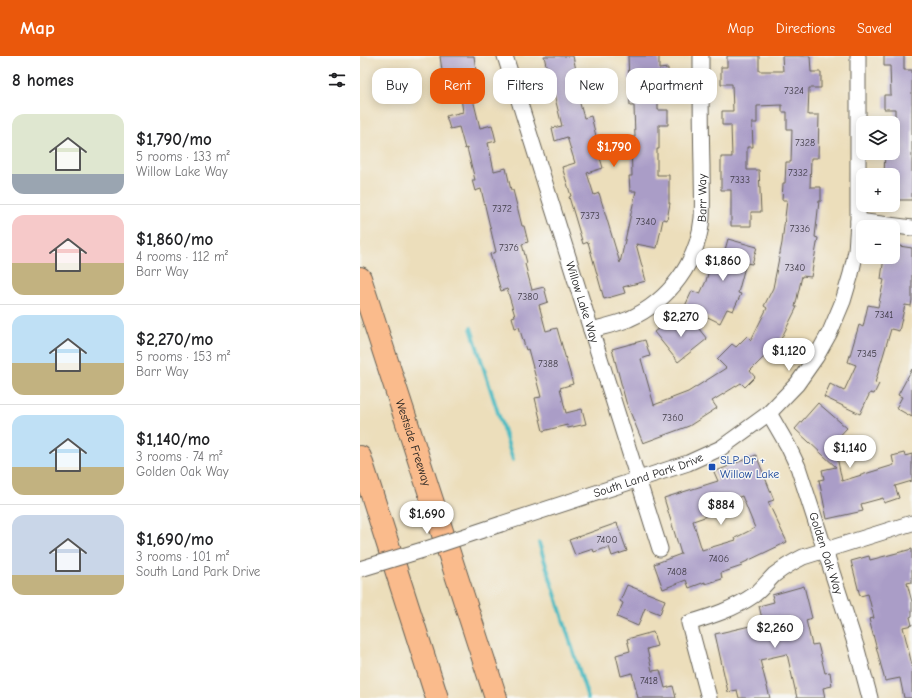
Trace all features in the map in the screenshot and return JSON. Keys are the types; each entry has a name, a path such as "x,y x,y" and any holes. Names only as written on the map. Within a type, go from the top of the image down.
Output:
{"highway":[{"name":"Westside Freeway","path":"360,278 496,698"},
{"path":"360,457 437,698"}],"street":[{"name":"Willow Lake Way","path":"505,56 660,549"},
{"name":"Barr Way","path":"591,330 629,319 648,309 664,296 678,280 694,251 702,218 701,56"},
{"name":"South Land Park Drive","path":"858,56 858,220"},
{"path":"900,226 912,228"},
{"name":"South Land Park Drive","path":"360,569 638,480 688,463 721,448 769,413 797,384 816,357 830,332 843,301 856,251"},
{"name":"Golden Oak Way","path":"769,413 798,467 856,646 870,698"},
{"path":"710,698 689,623 719,614 737,606 756,594 774,576 789,564 803,557 912,523"}],"building":[{"path":"440,56 474,56 476,68 442,68"},
{"path":"544,56 573,56 576,68 565,68 565,104 580,104 584,118 591,116 598,144 596,144 603,168 587,173 594,195 599,193 620,263 636,191 630,191 629,176 632,176 631,137 635,137 634,106 630,106 630,104 658,104 658,110 668,110 668,125 659,125 659,149 657,149 657,175 669,175 670,203 667,220 663,219 657,248 636,244 646,281 623,287 625,293 604,299 588,242 583,244 562,167 575,163 567,137 555,141 552,128 562,126 556,104 557,68 547,68"},
{"path":"628,56 659,56 659,68 628,68"},
{"path":"727,56 759,56 759,71 783,71 782,56 810,56 811,72 821,72 821,88 809,88 808,115 819,115 818,158 811,158 810,187 821,187 821,201 819,201 815,237 818,238 811,277 802,276 795,307 797,307 777,347 775,346 750,371 755,377 745,387 741,383 712,401 717,408 689,426 643,443 626,402 612,349 645,340 650,356 641,359 654,405 688,392 726,368 717,359 732,344 736,347 747,336 751,340 767,308 764,306 773,288 782,243 787,200 782,200 783,183 785,183 786,162 791,162 792,129 787,129 787,112 782,112 782,105 757,106 757,123 752,123 753,147 747,147 747,170 759,170 761,212 751,212 751,226 731,226 731,190 721,190 721,157 732,157 731,125 722,125 722,111 733,111 732,84 721,84 721,67 727,67"},
{"path":"884,56 904,56 904,70 912,70 912,200 900,200 900,168 884,168 885,160 900,160 900,116 895,116 895,109 884,109 884,95 891,95 890,66 884,66"},
{"path":"462,104 474,104 480,128 492,125 496,141 488,143 494,171 506,168 511,190 513,190 522,226 524,226 528,242 522,244 527,263 525,264 532,290 544,287 548,302 539,305 546,331 557,328 573,384 560,388 566,413 582,409 586,424 568,428 567,425 543,431 535,398 541,397 528,349 526,350 519,327 515,328 512,317 515,316 507,289 501,291 490,254 496,252 481,189 475,191 472,180 475,180 467,148 465,149 459,127 450,129 446,116 463,112"},
{"path":"728,239 757,247 752,264 746,263 738,293 741,294 733,311 727,309 720,323 685,306 692,291 700,294 706,281 712,259 722,261"},
{"path":"900,246 912,248 911,306 905,305 899,331 891,329 875,383 879,384 874,394 870,393 860,414 824,397 830,384 844,391 856,365 848,362 859,325 863,327 868,305 878,307 884,280 881,279 883,264 900,264"},
{"path":"687,314 707,339 678,362 654,332 664,324 668,329"},
{"path":"912,369 912,417 896,408 902,397 898,395"},
{"path":"818,403 847,428 834,442 840,447 836,452 842,481 894,465 892,456 904,453 905,456 912,454 912,481 895,486 899,498 884,503 883,498 861,504 863,511 827,519 819,480 824,479 822,470 836,467 795,429"},
{"path":"756,455 774,500 768,502 787,542 741,564 742,566 721,573 722,579 705,584 705,582 689,588 686,580 663,589 654,564 681,554 664,498 718,481 714,472","holes":["742,496 755,528 735,538 736,540 702,550 693,521 722,511 720,504"]},
{"path":"617,523 627,551 612,556 609,547 594,552 593,549 575,555 569,540"},
{"path":"912,549 912,582 907,583 912,602 912,616 910,617 912,625 903,627 912,665 912,698 904,698 900,678 885,681 869,619 874,618 868,594 860,596 851,561 869,556 870,560"},
{"path":"627,585 665,600 660,614 645,608 638,626 617,617 623,603 620,601"},
{"path":"804,586 812,618 806,620 812,645 818,644 825,673 830,672 832,686 823,688 825,698 797,698 787,654 760,660 770,698 739,698 737,690 728,692 715,634 763,623 759,606 774,602 772,595"},
{"path":"653,632 657,646 647,649 652,671 660,670 665,688 673,686 676,698 638,698 632,673 621,676 616,655 630,651 627,639"}],"waterway":[{"path":"471,328 513,460"},
{"path":"539,543 588,698"}],"place":[{"name":"SLP Dr + Willow Lake","path":"712,467"}]}
